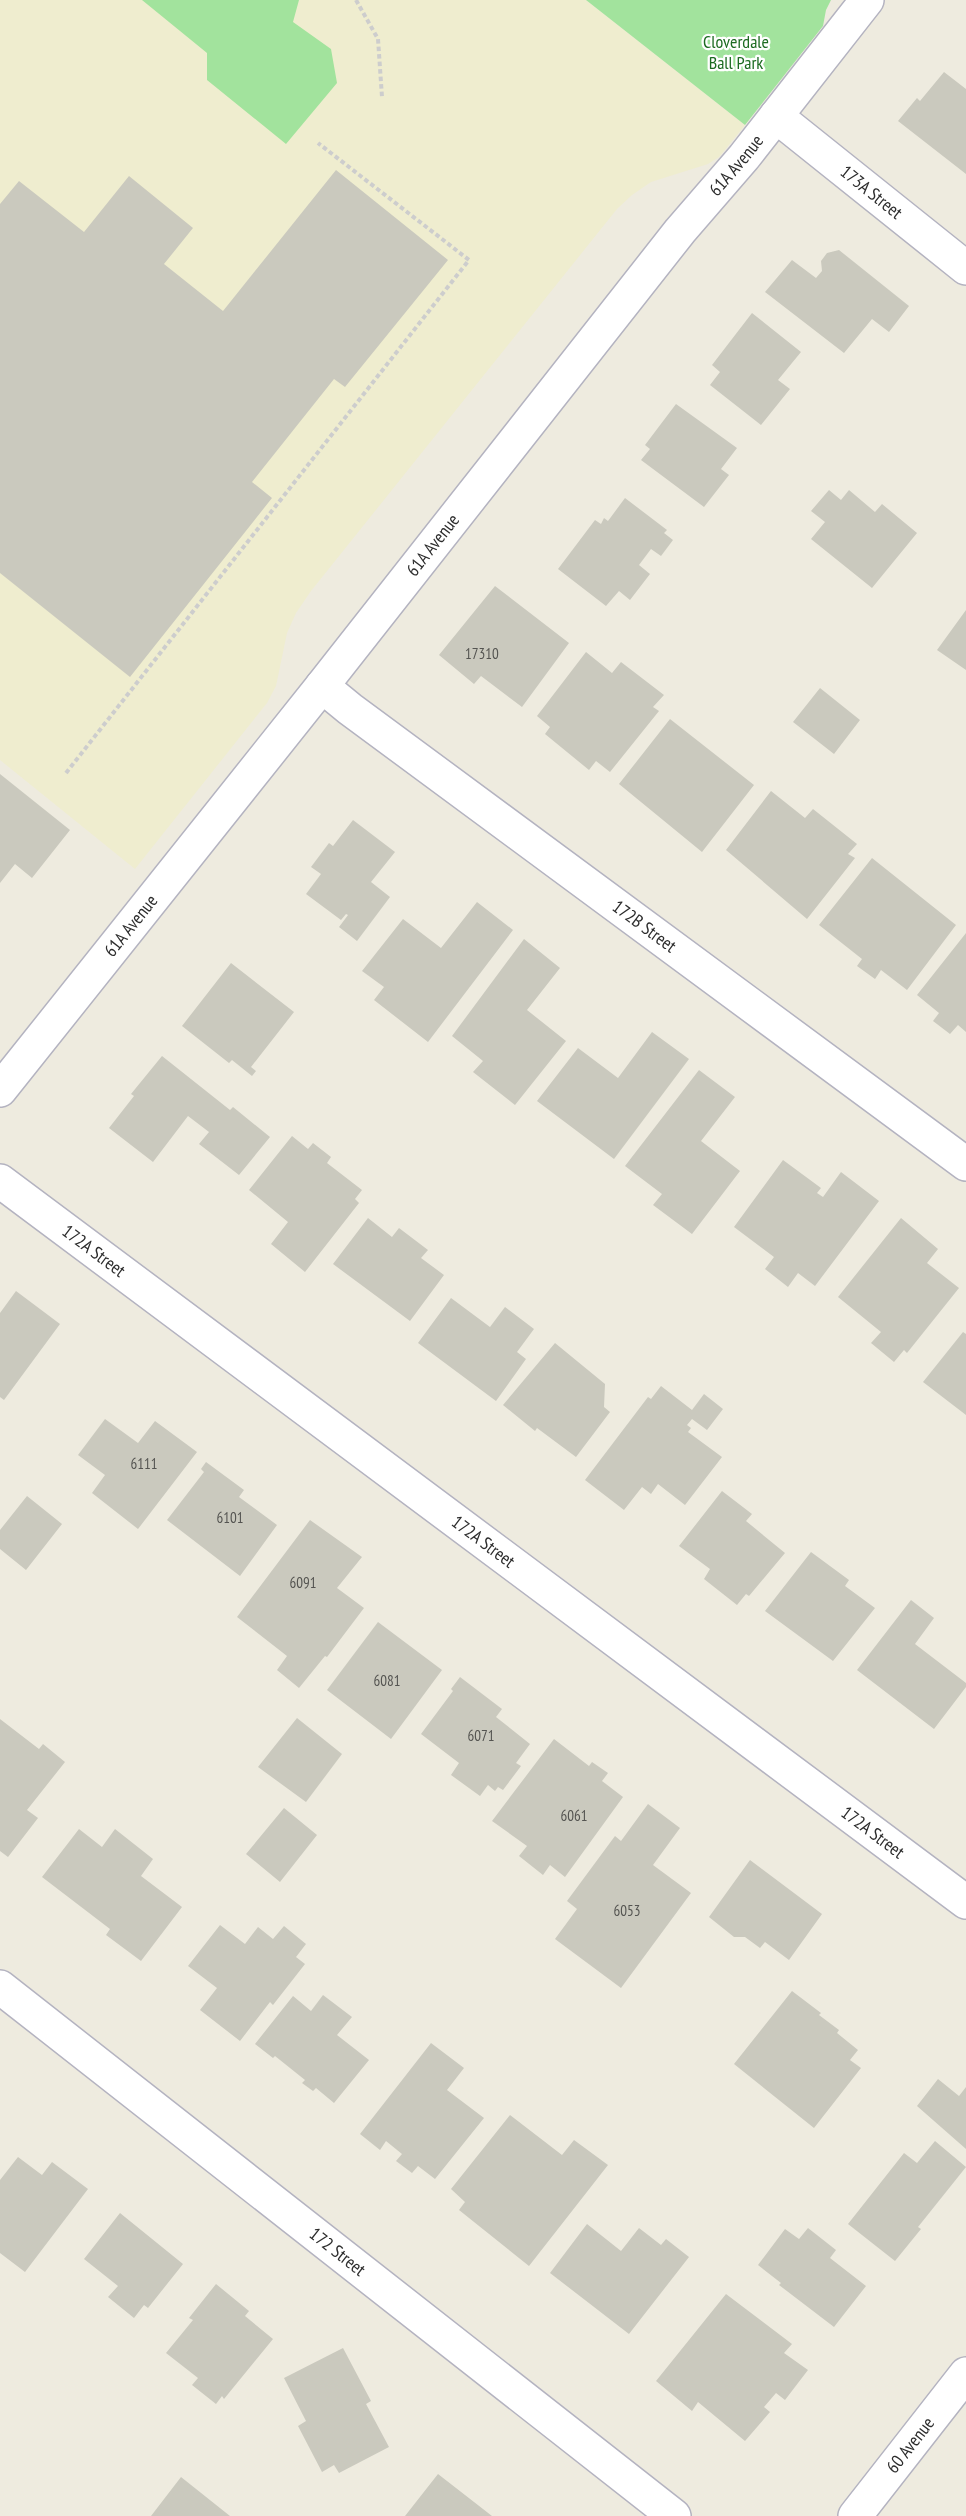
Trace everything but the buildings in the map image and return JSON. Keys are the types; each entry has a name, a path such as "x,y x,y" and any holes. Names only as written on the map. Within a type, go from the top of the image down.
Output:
{"street":[{"name":"61A Avenue","path":"0,1090 680,231 776,116 867,0"},
{"name":"173A Street","path":"776,116 966,268"},
{"name":"172B Street","path":"322,686 350,710 966,1164"},
{"name":"172A Street","path":"0,1181 966,1902"},
{"name":"172 Street","path":"0,1987 675,2516"},
{"name":"60 Avenue","path":"855,2516 966,2374"}],"path":[{"path":"356,0 378,39 382,97"},
{"path":"66,773 469,260 318,143"}],"shaded area":[{"path":"0,0 586,0 745,125 719,157 708,164 651,182 617,209 311,591 296,613 287,633 276,686 267,703 135,869 0,760"}],"green space":[{"path":"142,0 299,0 293,22 331,49 337,83 286,144 207,80 207,53"},
{"name":"Cloverdale Ball Park","path":"586,0 831,0 826,10 823,26 745,125"}]}
